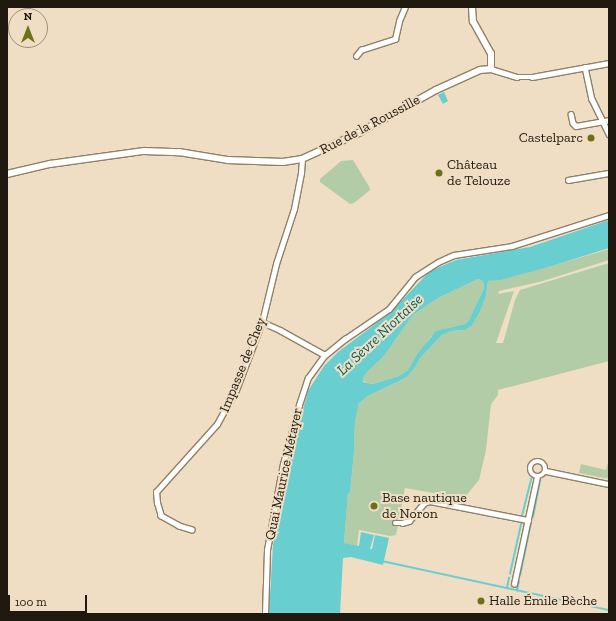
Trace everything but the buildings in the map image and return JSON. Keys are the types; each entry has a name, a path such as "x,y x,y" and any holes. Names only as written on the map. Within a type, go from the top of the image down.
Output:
{"street":[{"path":"356,56 361,50 395,39 399,20 405,7"},
{"path":"472,7 473,22 491,54 491,69 517,77 609,63"},
{"path":"585,67 592,99 609,134"},
{"name":"Rue de la Roussille","path":"7,174 50,164 144,150 179,152 211,158 243,161 283,162 302,159 359,133 436,90 480,70 491,69"},
{"path":"571,114 573,123 576,126 609,120"},
{"name":"Impasse de Chey","path":"192,530 179,526 161,516 157,503 156,492 199,446 226,411 262,322 276,264 294,209 301,173 302,159"},
{"path":"568,180 609,173"},
{"name":"Quai Maurice Métayer","path":"264,614 267,550 283,464 308,378 325,355 389,308 415,277 438,262 454,255 512,246 609,215"},
{"path":"262,322 280,330 325,355"},
{"path":"536,477 530,471 531,465 534,462 542,462 546,471"},
{"path":"536,477 542,476 546,471"},
{"path":"546,471 609,484"},
{"path":"514,584 536,477"},
{"path":"395,523 402,524 409,521 424,503 430,501 528,520"}],"green space":[{"path":"353,160 370,190 354,203 350,204 320,182 320,179 341,161"},
{"path":"609,249 609,260 543,281 499,291 498,294 514,291 496,343 503,343 515,300 520,290 609,263 609,361 498,390 498,395 491,404 486,450 479,480 465,497 461,498 405,488 396,535 390,536 359,530 357,546 344,543 348,493 350,493 354,452 355,422 359,403 368,396 407,377 416,366 420,358 442,335 451,331 465,330 471,325 486,296 488,281 552,266"},
{"path":"478,279 483,281 484,288 469,320 465,324 445,329 431,336 408,370 399,376 371,384 363,381 363,378 367,372 383,357 413,315 438,298"},
{"path":"609,459 609,479 579,473 581,464 606,470"}],"water":[{"path":"444,92 448,101 443,104 438,95"},
{"name":"La Sèvre Niortaise","path":"609,220 609,248 552,266 500,280 488,281 486,296 472,325 465,330 451,331 442,335 420,358 416,366 407,377 368,396 359,403 355,422 354,452 350,493 348,493 344,543 359,546 361,532 374,535 370,549 372,549 375,535 389,538 383,565 351,557 343,558 340,614 269,614 273,545 290,458 308,391 324,366 338,352 390,313 430,271 456,260 530,247","holes":["478,279 483,281 484,288 469,320 465,324 436,331 418,353 408,370 399,376 372,384 363,382 363,378 367,372 383,357 413,315 438,298"]}],"waterway":[{"path":"522,516 531,479"},
{"path":"533,517 540,481"},
{"path":"510,574 522,520"},
{"path":"520,576 531,523"},
{"path":"382,561 609,610"},
{"path":"507,588 509,578"},
{"path":"517,591 519,581"}],"place":[{"name":"Castelparc","path":"591,138"},
{"name":"Château de Telouze","path":"439,173"},
{"name":"Base nautique de Noron","path":"374,506"},
{"name":"Halle Émile Bèche","path":"481,601"}]}
